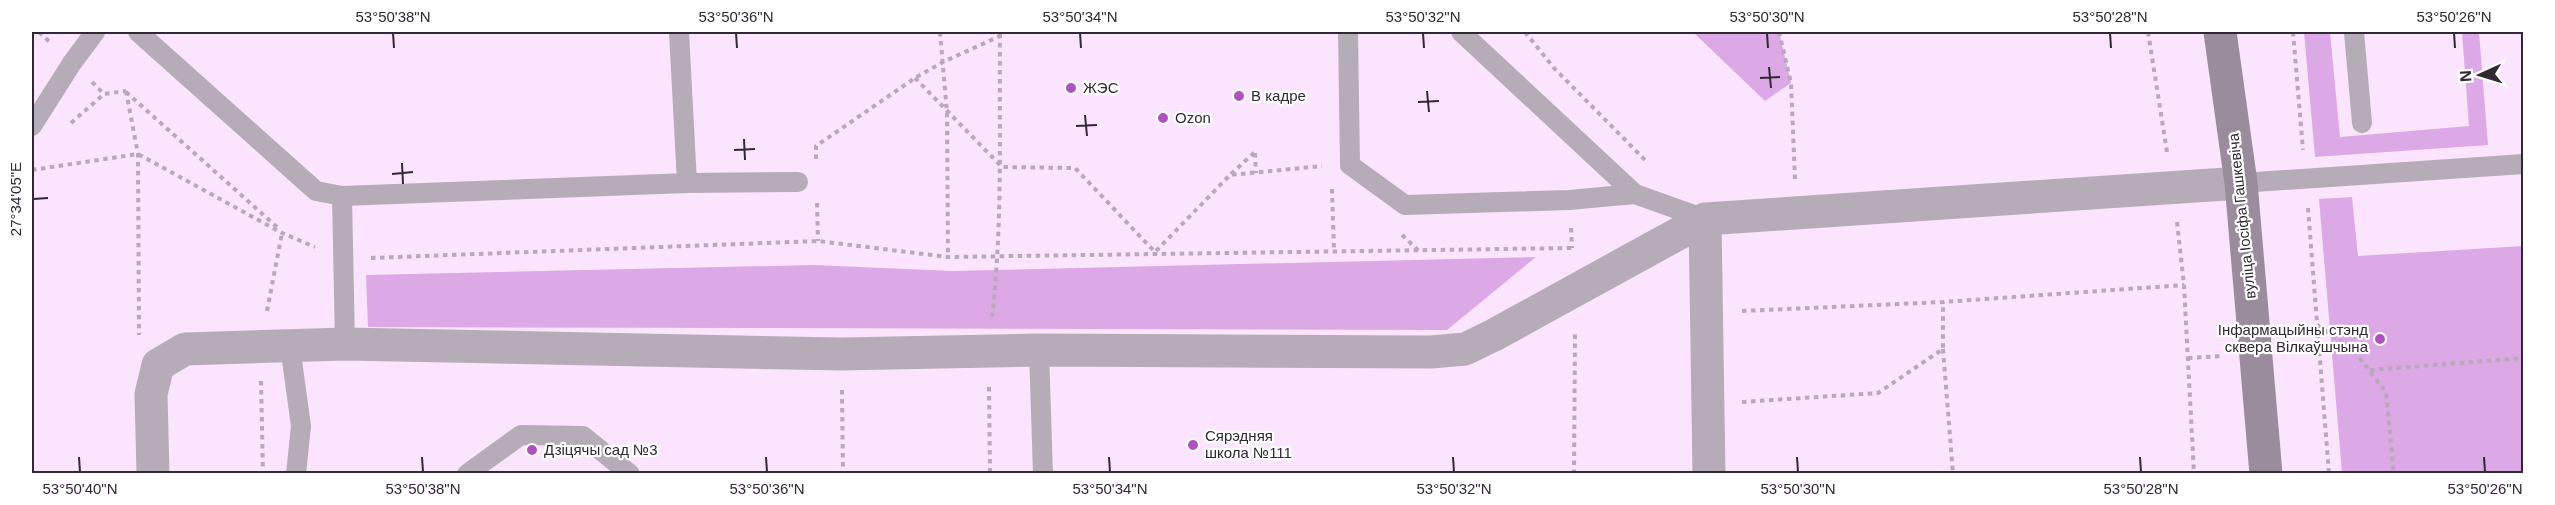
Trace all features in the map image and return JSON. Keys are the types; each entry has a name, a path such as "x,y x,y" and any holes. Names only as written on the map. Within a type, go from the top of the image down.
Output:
{"street":[{"name":"вуліца Іосіфа Гашкевіча","path":"2220,32 2241,183 2266,474"},
{"path":"153,474 151,394 158,365 185,349 345,344 841,354 1039,351 1431,352 1465,349 1494,335 1705,219 2241,183"},
{"path":"1705,219 1709,474"}],"lane":[{"path":"32,126 72,63 95,32"},
{"path":"138,32 316,191 342,196 687,183 798,182"},
{"path":"679,32 687,183"},
{"path":"1348,32 1350,165 1405,205 1569,200 1635,194"},
{"path":"1461,32 1635,194 1705,219"},
{"path":"2354,32 2362,123"},
{"path":"2241,183 2523,164"},
{"path":"342,196 345,344"},
{"path":"290,346 301,426 296,474"},
{"path":"1039,351 1043,474"},
{"path":"467,474 521,435 584,436 630,474"}],"path":[{"path":"940,32 947,113 948,257"},
{"path":"1525,32 1554,68 1649,164"},
{"path":"1779,32 1791,83 1795,187"},
{"path":"2148,32 2173,188 2184,285 2194,474"},
{"path":"816,146 915,78 1000,34 1002,167"},
{"path":"915,78 1002,167 1076,168 1155,252"},
{"path":"68,126 104,94 126,91"},
{"path":"126,91 138,154 139,343"},
{"path":"126,91 282,233"},
{"path":"1155,252 1255,152 1256,173"},
{"path":"32,170 138,154 282,233 342,259 818,241 948,257 1155,252 1572,248"},
{"path":"1230,175 1331,165"},
{"path":"1332,187 1334,251"},
{"path":"1569,200 1576,289 1574,474"},
{"path":"2312,275 2329,474"},
{"path":"1706,312 1943,302 2184,285"},
{"path":"1943,302 1943,349 1953,474"},
{"path":"2316,324 2354,350 2386,392 2394,474"},
{"path":"1708,404 1878,393 1943,349"},
{"path":"841,354 843,474"},
{"path":"2369,370 2523,358"}],"shaded area":[{"path":"1693,32 1779,32 1791,83 1765,101"},
{"path":"2304,32 2330,32 2340,137 2469,126 2462,32 2479,32 2488,145 2315,157"},
{"path":"2352,197 2358,256 2523,246 2523,473 2342,473 2319,199"},
{"path":"1536,257 1447,330 368,327 366,275 814,265 952,271"}],"place":[{"name":"ЖЭС","path":"1071,88"},
{"name":"В кадре","path":"1239,96"},
{"name":"Ozon","path":"1163,118"},
{"name":"Інфармацыйны стэнд сквера Вілкаўшчына","path":"2380,339"},
{"name":"Сярэдняя школа №111","path":"1193,445"},
{"name":"Дзіцячы сад №3","path":"532,450"}]}
